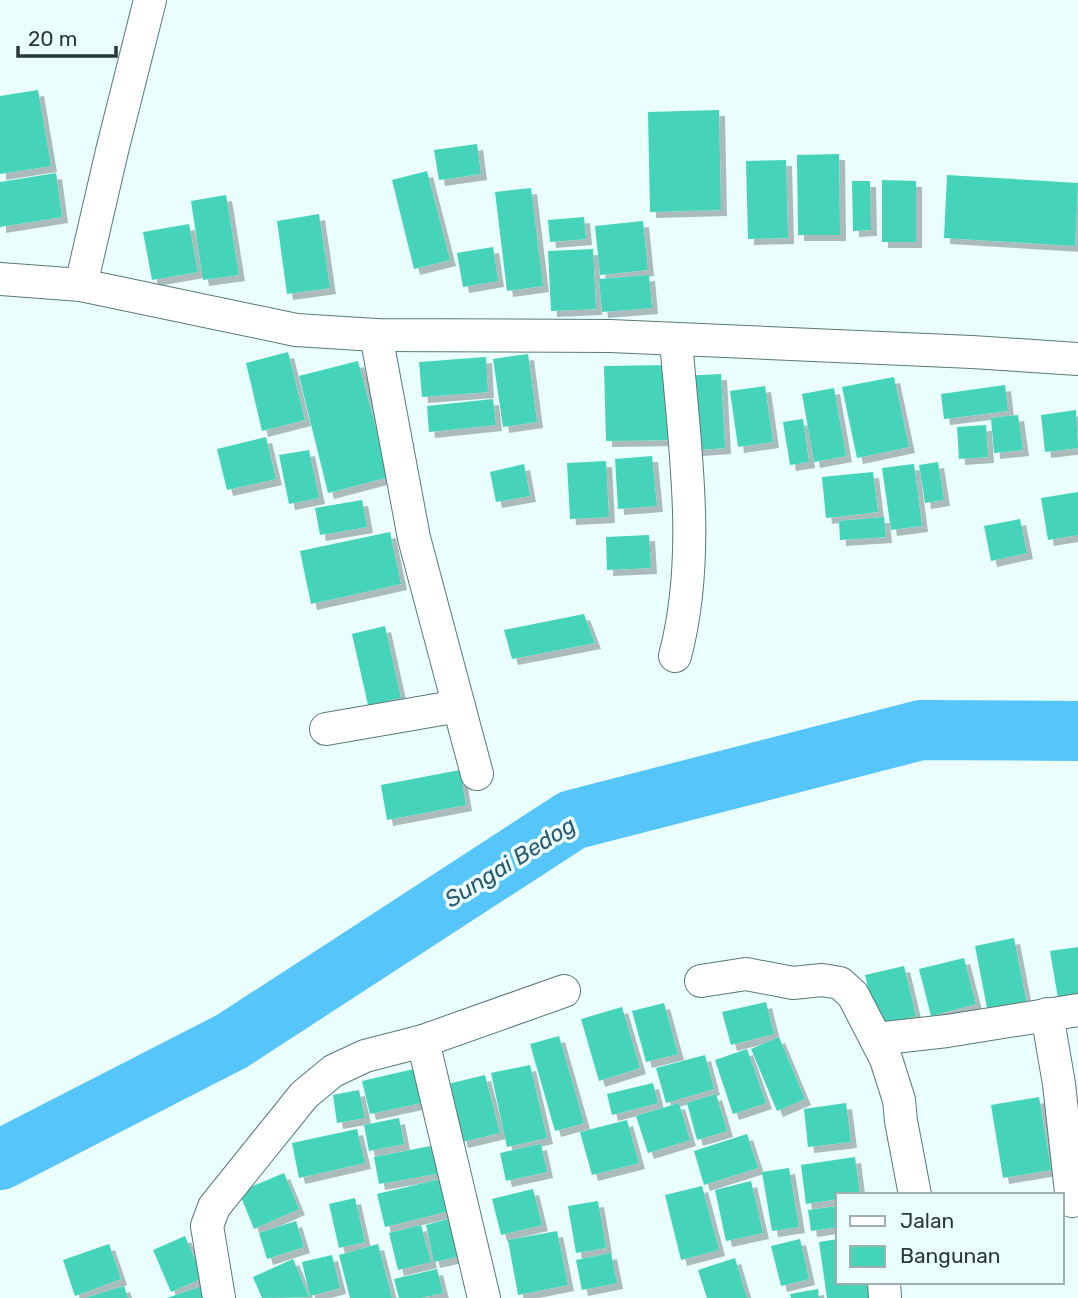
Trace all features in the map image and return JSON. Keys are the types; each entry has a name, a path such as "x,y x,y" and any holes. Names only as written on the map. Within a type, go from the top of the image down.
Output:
{"street":[{"path":"81,285 150,0"},
{"path":"0,279 81,285 296,330 376,335 610,336 1078,359"},
{"path":"376,335 414,538 477,774"},
{"path":"675,656 682,628 688,546 676,340"},
{"path":"326,729 459,706"},
{"path":"701,981 746,974 793,983 822,980 840,983 853,995 886,1059 899,1100 915,1193"},
{"path":"219,1298 206,1226 214,1208 304,1095 333,1070 365,1056 423,1041 564,991"},
{"path":"876,1039 947,1031 1063,1012 1059,1084 1071,1202"},
{"path":"423,1041 484,1298"}],"building":[{"path":"38,90 51,166 0,174 0,96"},
{"path":"719,110 721,210 650,212 648,112"},
{"path":"477,144 481,174 439,180 434,150"},
{"path":"839,154 840,235 798,235 797,155"},
{"path":"786,160 788,238 748,239 746,161"},
{"path":"427,171 450,260 414,269 392,180"},
{"path":"56,173 62,217 0,227 0,182"},
{"path":"947,175 1078,183 1075,246 944,238"},
{"path":"882,180 916,181 916,242 882,242"},
{"path":"852,181 870,181 871,230 853,231"},
{"path":"531,188 543,286 507,291 495,192"},
{"path":"226,195 239,275 203,280 191,201"},
{"path":"319,214 330,288 287,294 277,221"},
{"path":"584,217 586,239 550,242 548,220"},
{"path":"643,221 648,270 600,275 595,226"},
{"path":"189,224 198,272 152,280 143,232"},
{"path":"493,247 498,281 463,287 457,253"},
{"path":"593,249 596,309 551,311 548,251"},
{"path":"649,275 652,308 602,312 599,279"},
{"path":"288,352 305,420 262,431 246,363"},
{"path":"528,354 537,422 503,427 493,359"},
{"path":"486,357 488,392 422,397 419,362"},
{"path":"358,361 389,477 328,493 299,376"},
{"path":"673,365 675,440 606,441 604,366"},
{"path":"721,374 725,448 684,451 681,376"},
{"path":"894,377 909,447 857,458 842,387"},
{"path":"1005,385 1008,411 944,419 941,394"},
{"path":"765,386 773,442 738,447 730,391"},
{"path":"834,388 846,456 814,462 802,394"},
{"path":"493,399 496,425 429,432 427,406"},
{"path":"1076,410 1078,448 1045,452 1041,415"},
{"path":"1018,415 1023,450 994,453 991,418"},
{"path":"803,419 809,462 790,465 783,422"},
{"path":"986,425 988,457 959,459 957,427"},
{"path":"266,437 276,479 227,490 217,449"},
{"path":"309,450 319,498 289,504 279,455"},
{"path":"652,456 657,506 618,509 615,459"},
{"path":"606,461 609,517 570,519 567,463"},
{"path":"938,462 944,500 925,503 919,465"},
{"path":"524,464 530,496 496,502 490,472"},
{"path":"914,464 922,526 891,530 882,468"},
{"path":"873,472 878,512 826,518 822,477"},
{"path":"1078,492 1078,535 1048,540 1041,498"},
{"path":"362,500 367,527 320,535 315,508"},
{"path":"884,517 886,537 840,540 839,521"},
{"path":"1020,519 1027,553 991,561 984,526"},
{"path":"390,532 401,584 311,604 300,551"},
{"path":"649,535 651,568 607,570 606,537"},
{"path":"584,614 595,643 512,659 504,630"},
{"path":"385,626 401,698 368,705 352,634"},
{"path":"460,770 466,805 387,820 381,785"},
{"path":"1014,938 1028,1010 989,1018 975,946"},
{"path":"1078,947 1078,1001 1059,1004 1050,951"},
{"path":"964,958 976,1004 931,1016 919,969"},
{"path":"904,966 916,1016 877,1026 865,975"},
{"path":"766,1002 774,1034 731,1045 722,1012"},
{"path":"664,1003 678,1054 646,1062 632,1011"},
{"path":"622,1007 640,1068 599,1081 581,1019"},
{"path":"559,1036 584,1123 555,1131 530,1044"},
{"path":"779,1037 805,1099 777,1111 751,1049"},
{"path":"747,1049 766,1103 733,1114 715,1060"},
{"path":"705,1055 714,1089 666,1103 656,1068"},
{"path":"530,1065 547,1138 507,1147 491,1073"},
{"path":"427,1066 435,1100 370,1114 362,1081"},
{"path":"485,1075 500,1133 462,1142 448,1084"},
{"path":"653,1083 658,1103 612,1115 607,1094"},
{"path":"359,1090 365,1118 337,1123 333,1095"},
{"path":"716,1094 727,1131 697,1140 687,1103"},
{"path":"1039,1097 1051,1170 1003,1178 991,1105"},
{"path":"679,1103 690,1140 648,1153 636,1116"},
{"path":"846,1103 851,1142 808,1147 804,1109"},
{"path":"399,1118 404,1144 369,1151 364,1125"},
{"path":"627,1120 639,1163 592,1175 580,1132"},
{"path":"357,1129 365,1163 299,1178 292,1143"},
{"path":"747,1134 758,1168 704,1185 694,1151"},
{"path":"541,1144 547,1172 506,1181 500,1153"},
{"path":"436,1145 441,1173 379,1184 374,1157"},
{"path":"855,1157 860,1193 836,1193 836,1199 806,1204 801,1165"},
{"path":"789,1168 799,1227 772,1231 762,1172"},
{"path":"284,1173 299,1209 254,1229 239,1192"},
{"path":"449,1177 457,1209 385,1227 377,1194"},
{"path":"751,1181 763,1233 726,1241 715,1190"},
{"path":"702,1186 719,1250 681,1260 665,1195"},
{"path":"533,1189 542,1225 501,1235 492,1199"},
{"path":"355,1198 365,1242 339,1248 329,1204"},
{"path":"598,1201 606,1248 576,1253 568,1206"},
{"path":"836,1206 836,1227 811,1231 808,1210"},
{"path":"451,1218 461,1256 434,1262 426,1225"},
{"path":"296,1221 304,1247 267,1259 259,1233"},
{"path":"421,1225 431,1262 398,1270 389,1233"},
{"path":"557,1231 568,1285 518,1295 508,1240"},
{"path":"185,1236 203,1278 171,1292 153,1250"},
{"path":"800,1239 809,1279 781,1286 771,1246"},
{"path":"836,1239 836,1284 876,1284 879,1298 827,1298 819,1242"},
{"path":"109,1244 121,1279 75,1296 63,1260"},
{"path":"378,1244 392,1298 350,1298 339,1255"},
{"path":"611,1253 617,1283 582,1290 576,1260"},
{"path":"332,1255 340,1288 310,1296 302,1262"},
{"path":"735,1258 747,1298 707,1298 698,1270"},
{"path":"293,1259 309,1297 262,1298 253,1277"},
{"path":"437,1269 443,1293 420,1298 399,1298 394,1279"},
{"path":"124,1286 128,1298 88,1298 88,1297"},
{"path":"202,1286 207,1298 167,1298"},
{"path":"818,1289 819,1298 791,1298 790,1294"}],"waterway":[{"name":"Sungai Bedog","path":"0,1160 232,1041 572,820 921,730 1078,731"}]}
